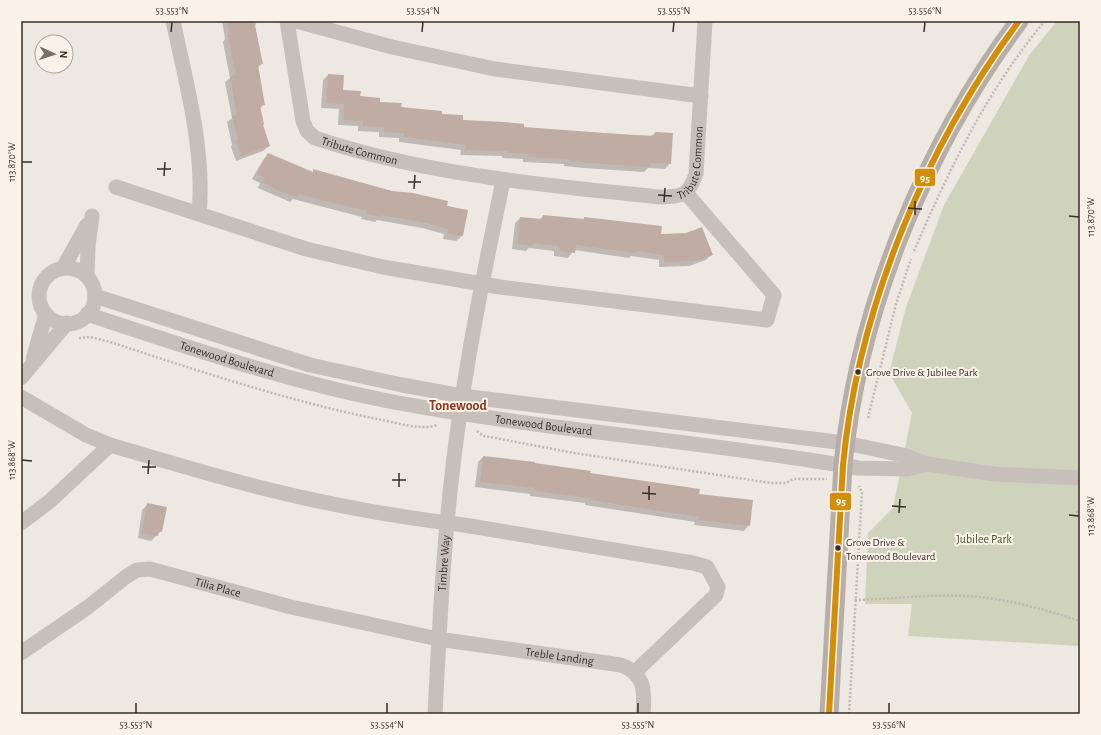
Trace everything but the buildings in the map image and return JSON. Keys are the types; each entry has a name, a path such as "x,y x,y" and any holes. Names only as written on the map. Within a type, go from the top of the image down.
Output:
{"main road":[{"path":"830,714 860,363 883,284 908,214 936,155 968,97 1019,21"}],"street":[{"path":"173,21 189,97 197,146 201,194 199,213"},
{"name":"Tribute Common","path":"287,21 303,121 306,131 315,138 398,162 503,181 660,198 674,198 686,193 696,174 705,21"},
{"path":"296,21 392,47 496,69 701,96"},
{"path":"462,396 503,181"},
{"path":"116,187 306,249 383,267 482,285 767,320 774,295 686,193"},
{"path":"63,268 92,216 88,246 87,276"},
{"path":"63,268 76,269 87,276 93,285 95,296 93,306 87,314 79,320 67,323 55,321 46,314 41,305 40,289 43,281 50,274 63,268"},
{"name":"Tonewood Boulevard","path":"95,296 310,365 402,385 462,396 853,445 902,455 927,464"},
{"path":"25,374 46,314"},
{"name":"Tonewood Boulevard","path":"87,314 257,370 347,392 460,414 850,467 907,469 927,464"},
{"path":"25,374 67,323"},
{"name":"Timbre Way","path":"434,714 446,523 462,396"},
{"path":"21,397 86,436 110,445 297,496 707,567 718,587 716,595 635,672 643,688 643,714"},
{"path":"21,523 50,501 110,445"},
{"path":"927,464 994,474 1080,478"},
{"name":"Tilia Place","path":"21,653 88,607 127,576 137,570 150,569 291,607 438,639"},
{"name":"Treble Landing","path":"438,639 611,664 629,668 635,672"}],"path":[{"path":"853,445 896,304 914,251 943,182 969,134 1019,53 1045,21"},
{"path":"79,338 90,337 107,341 213,376 350,413 410,425 432,426 442,423"},
{"path":"474,430 483,436 582,454 771,483 786,483 793,479"},
{"path":"849,714 862,492 850,467"},
{"path":"855,600 965,596 999,600 1055,613 1080,621"}],"green space":[{"name":"Jubilee Park","path":"1057,21 1080,21 1080,646 908,636 912,604 865,604 868,533 893,508 912,413 889,373 906,307 944,205 1030,54"}],"transit line":[{"name":"95","path":"829,714 843,465 851,406 864,348 880,289 901,232 926,176 954,122 985,70 1019,21"}],"place":[{"name":"Grove Drive & Jubilee Park","path":"858,372"},
{"name":"Grove Drive & Tonewood Boulevard","path":"838,548"}],"district":[{"name":"Tonewood","path":"458,405"}]}
